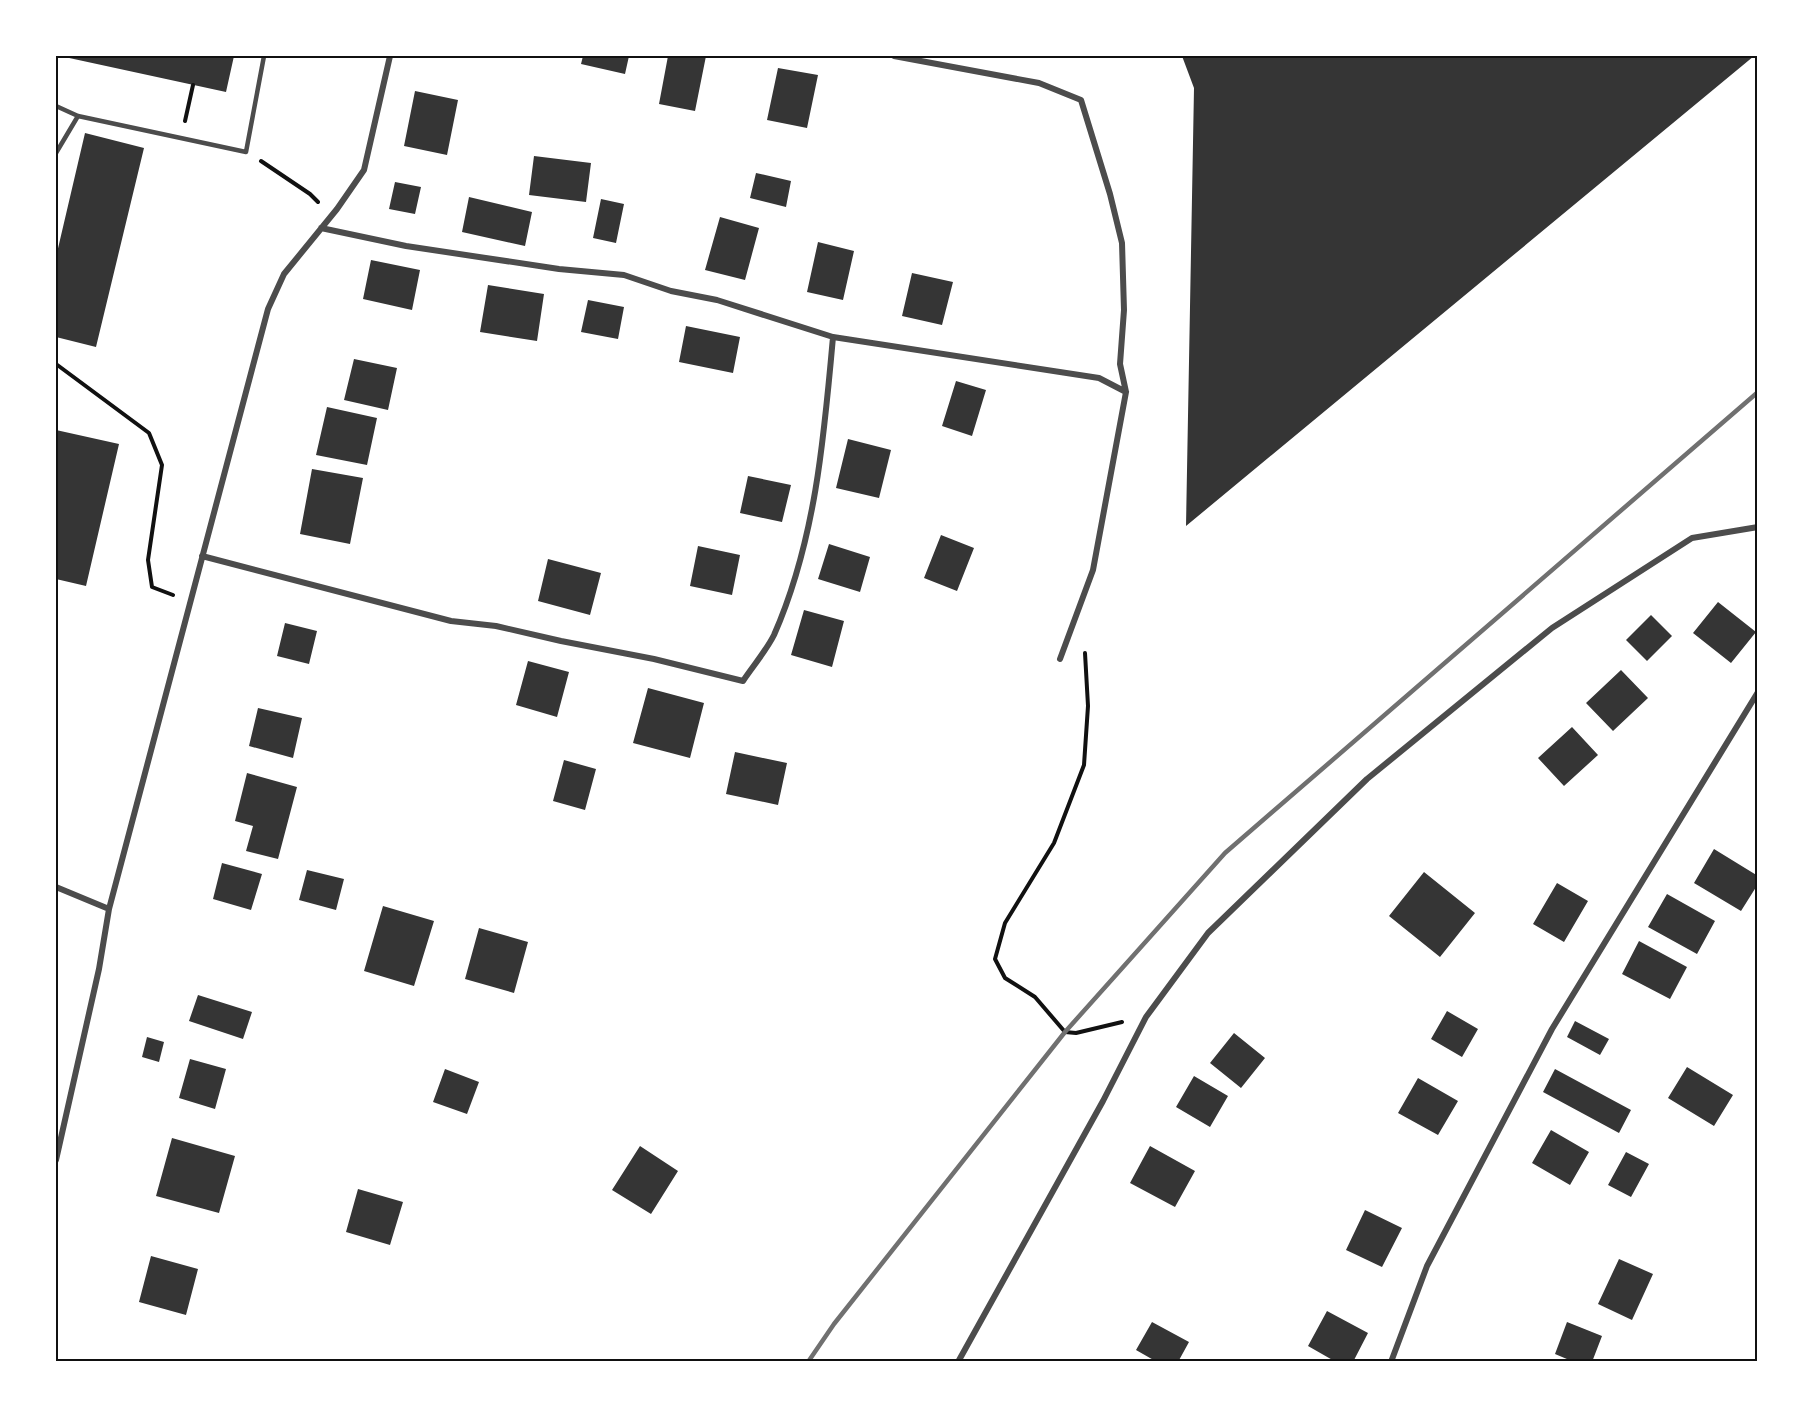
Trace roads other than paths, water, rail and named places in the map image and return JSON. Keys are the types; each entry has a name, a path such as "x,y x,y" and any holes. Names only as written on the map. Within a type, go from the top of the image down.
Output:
{"street":[{"path":"56,1160 99,969 109,909 268,309 284,274 332,215 364,170 390,56"},
{"path":"894,56 1039,83 1081,100 1110,194 1122,243 1124,310 1120,364 1126,392 1093,570 1060,659"},
{"path":"321,228 406,246 559,269 624,275 671,291 717,300 833,337 1099,378 1126,392"},
{"path":"202,556 451,621 496,626 654,659 743,681 773,638 810,526 823,439 833,337"},
{"path":"957,1362 1103,1101 1146,1017 1208,933 1367,779 1552,628 1692,538 1758,527"},
{"path":"1391,1362 1427,1266 1551,1029 1758,692"},
{"path":"56,887 109,909"}],"lane":[{"path":"56,106 78,116 246,152 264,56"},
{"path":"56,153 78,116"}],"railway":[{"path":"808,1362 834,1324 1065,1032 1225,853 1758,392"}]}
